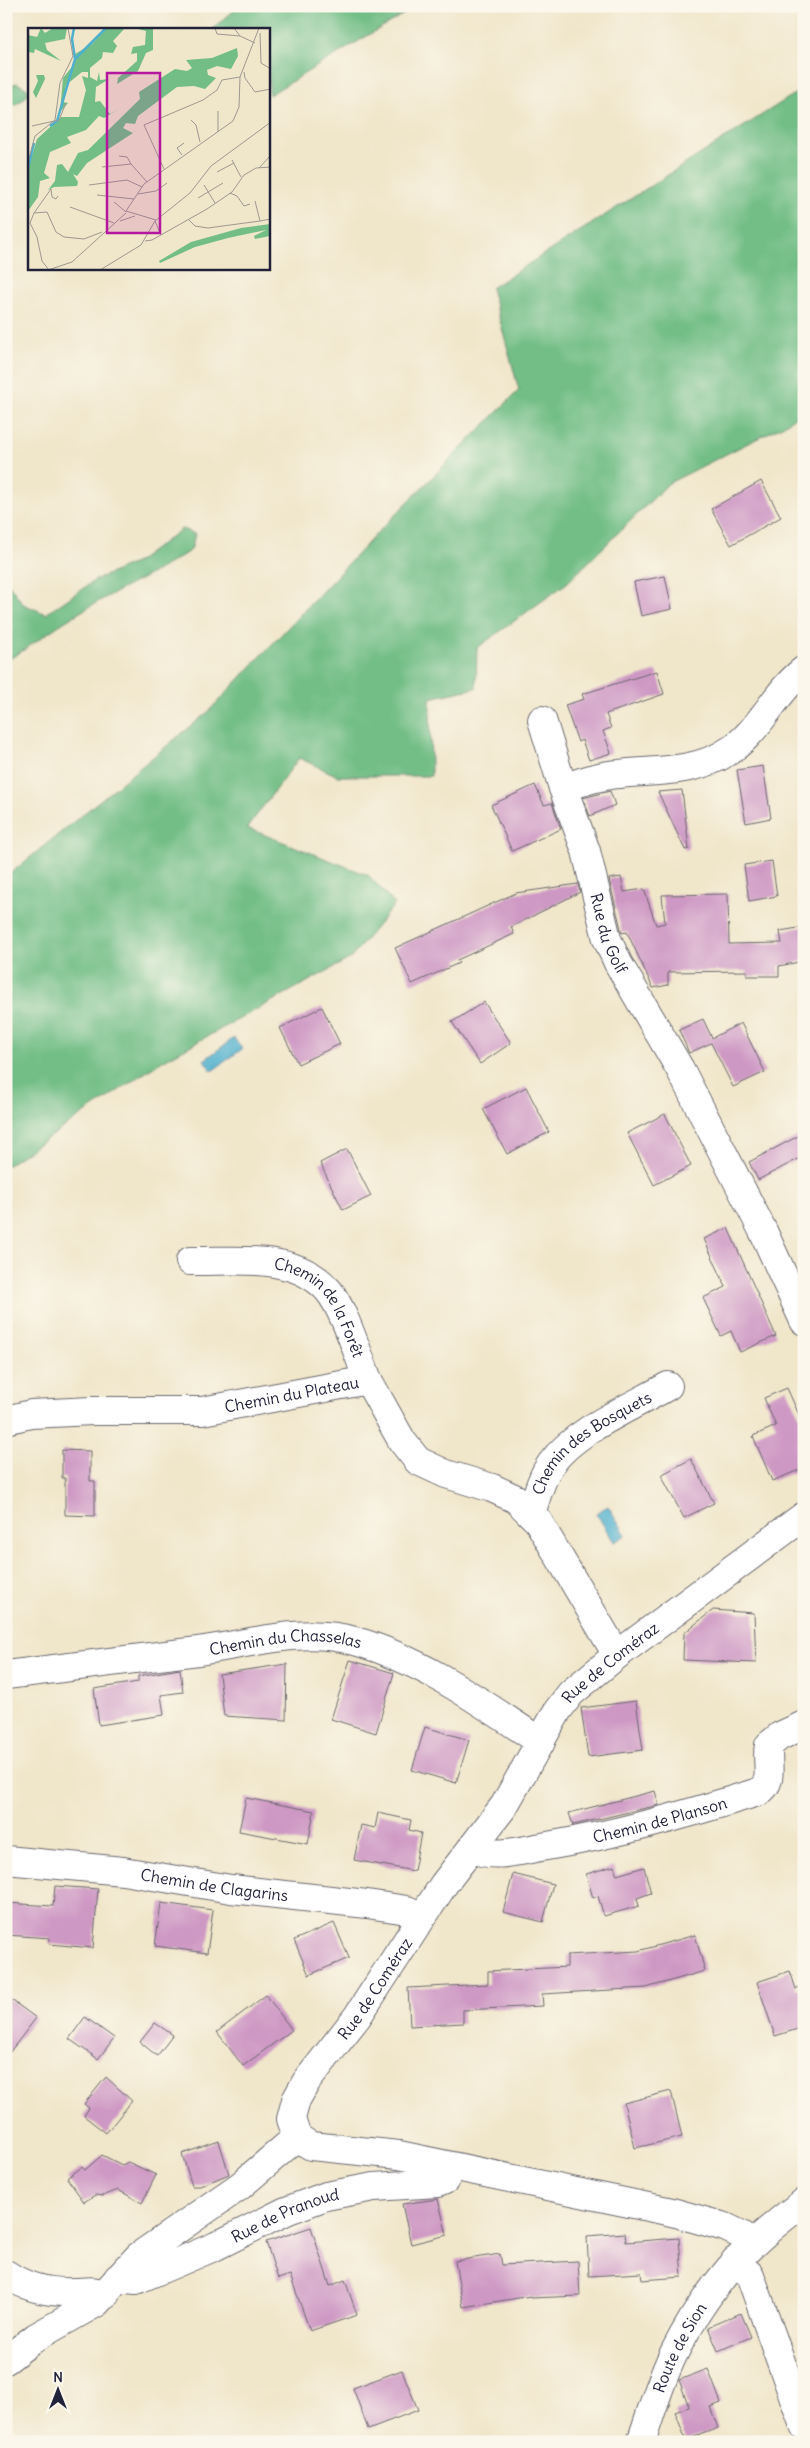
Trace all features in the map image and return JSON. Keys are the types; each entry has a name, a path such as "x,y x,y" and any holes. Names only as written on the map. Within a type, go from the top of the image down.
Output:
{"street":[{"path":"563,788 604,776 691,767 715,760 747,737 792,679 804,670"},
{"name":"Rue du Golf","path":"542,720 563,788 586,852 607,939 618,963 680,1069 763,1231 804,1322"},
{"name":"Chemin de la Forêt","path":"190,1262 275,1263 292,1266 309,1273 328,1290 338,1308 368,1380"},
{"name":"Chemin du Plateau","path":"6,1420 31,1414 74,1412 202,1411 368,1380 402,1441 418,1461 446,1474 508,1495 516,1499 538,1520 618,1655"},
{"name":"Chemin des Bosquets","path":"531,1514 550,1465 561,1452 591,1429 668,1386"},
{"name":"Rue de Coméraz","path":"297,2137 291,2119 293,2108 300,2092 361,2011 422,1917 504,1806 558,1710 570,1693 804,1516"},
{"name":"Chemin du Chasselas","path":"6,1675 201,1650 285,1635 314,1636 354,1641 404,1659 461,1690 541,1742"},
{"name":"Chemin de Planson","path":"472,1849 497,1854 577,1841 621,1832 758,1792 764,1789 767,1783 769,1745 780,1736 804,1725"},
{"name":"Chemin de Clagarins","path":"6,1860 123,1871 230,1888 367,1904 407,1910 422,1917"},
{"path":"6,2360 36,2336 96,2303 139,2256 240,2186 297,2137 306,2144 317,2147 382,2152 453,2166 700,2219 732,2230 743,2252 804,2426"},
{"name":"Rue de Pranoud","path":"6,2274 25,2285 41,2290 95,2291 112,2287 136,2280 216,2246 308,2202 355,2190 432,2185 446,2180 453,2166"},
{"name":"Route de Sion","path":"641,2442 673,2355 702,2304 743,2252 804,2202"}],"green space":[{"path":"239,6 417,6 270,94 270,28 214,28"},
{"path":"17,83 28,89 28,94 20,102 6,108 6,86"},
{"path":"804,88 804,410 784,425 669,483 567,583 477,648 476,688 430,698 431,776 338,776 299,758 247,828 368,875 395,904 351,958 164,1060 6,1166 6,877 207,713 384,526 519,390 491,288"},
{"path":"182,529 195,534 191,550 68,619 6,661 6,580 23,604 46,614 95,580 137,562"}],"water":[{"path":"234,1038 242,1049 212,1071 204,1060"},
{"path":"608,1506 626,1535 614,1542 596,1513"}],"building":[{"path":"761,481 781,517 731,545 711,509"},
{"path":"665,576 672,609 641,616 634,582"},
{"path":"657,671 664,694 606,714 611,728 603,731 611,753 589,760 582,740 578,742 565,705 584,699 582,694"},
{"path":"763,766 771,818 746,823 737,770"},
{"path":"535,785 544,805 552,803 561,829 512,851 491,805"},
{"path":"682,790 689,849 685,850 658,792"},
{"path":"610,791 615,805 590,816 583,798"},
{"path":"772,861 777,896 749,901 744,865"},
{"path":"621,877 624,892 644,889 656,925 665,923 662,895 728,894 729,944 782,943 780,931 804,927 804,961 779,966 779,976 747,976 747,971 668,972 668,985 653,988 627,932 622,933 609,879"},
{"path":"578,884 580,892 511,927 514,934 457,960 459,963 412,984 395,948 516,893"},
{"path":"484,1002 511,1043 480,1064 452,1022"},
{"path":"322,1007 340,1044 298,1064 280,1028"},
{"path":"703,1019 712,1038 741,1023 765,1072 733,1087 711,1043 689,1053 679,1030"},
{"path":"526,1087 549,1132 507,1154 483,1109"},
{"path":"665,1114 691,1166 654,1185 627,1133"},
{"path":"804,1133 804,1156 758,1180 749,1162"},
{"path":"347,1149 371,1196 343,1210 320,1163"},
{"path":"728,1228 776,1336 740,1352 731,1331 721,1336 703,1298 726,1287 704,1239"},
{"path":"787,1388 804,1426 804,1468 772,1481 753,1436 776,1426 764,1398"},
{"path":"62,1450 90,1451 90,1481 95,1481 95,1516 65,1515 65,1478 62,1478"},
{"path":"691,1459 714,1503 684,1518 661,1475"},
{"path":"713,1610 754,1613 756,1663 683,1660 684,1633"},
{"path":"350,1660 394,1673 376,1733 331,1719"},
{"path":"287,1664 286,1720 224,1716 219,1674"},
{"path":"180,1669 183,1692 161,1695 164,1715 99,1725 94,1689 138,1682 138,1676"},
{"path":"636,1701 643,1750 588,1757 581,1708"},
{"path":"425,1727 469,1740 456,1783 412,1770"},
{"path":"655,1791 659,1805 573,1825 569,1813"},
{"path":"246,1798 314,1811 308,1844 239,1831"},
{"path":"378,1813 411,1820 409,1830 421,1833 414,1871 354,1860 361,1825 375,1828"},
{"path":"614,1866 617,1875 644,1867 651,1893 637,1898 639,1906 604,1916 598,1896 593,1898 586,1874"},
{"path":"513,1874 553,1884 543,1922 503,1912"},
{"path":"55,1886 98,1889 93,1948 49,1944 50,1938 6,1935 6,1903 53,1906"},
{"path":"161,1903 213,1910 207,1953 155,1946"},
{"path":"334,1923 349,1958 309,1975 294,1940"},
{"path":"695,1935 705,1971 646,1988 542,1994 543,2006 463,2010 463,2023 410,2026 408,1988 488,1984 488,1971 567,1967 567,1955 638,1951"},
{"path":"790,1971 796,1989 804,1987 804,2027 775,2036 757,1982"},
{"path":"266,1995 292,2030 243,2066 217,2032"},
{"path":"6,1996 36,2018 6,2057"},
{"path":"85,2017 114,2038 98,2059 69,2039"},
{"path":"155,2023 173,2035 157,2056 140,2042"},
{"path":"106,2077 132,2101 106,2133 84,2116 89,2108 84,2104"},
{"path":"671,2091 682,2137 635,2148 624,2103"},
{"path":"219,2141 229,2174 200,2186 192,2186 182,2154"},
{"path":"102,2155 122,2165 128,2162 156,2175 142,2203 118,2190 103,2196 95,2195 84,2202 67,2178 82,2167 85,2170"},
{"path":"438,2199 447,2235 411,2244 402,2204"},
{"path":"311,2227 330,2286 345,2280 357,2315 310,2331 290,2275 278,2279 266,2242"},
{"path":"625,2233 626,2242 679,2238 682,2277 642,2280 641,2273 589,2276 587,2236"},
{"path":"500,2254 502,2265 578,2261 580,2296 531,2298 531,2296 463,2307 455,2261"},
{"path":"741,2313 751,2337 718,2351 708,2327"},
{"path":"708,2369 721,2403 710,2407 718,2428 686,2440 675,2412 689,2407 679,2380"},
{"path":"402,2370 418,2410 368,2429 353,2388"}]}
